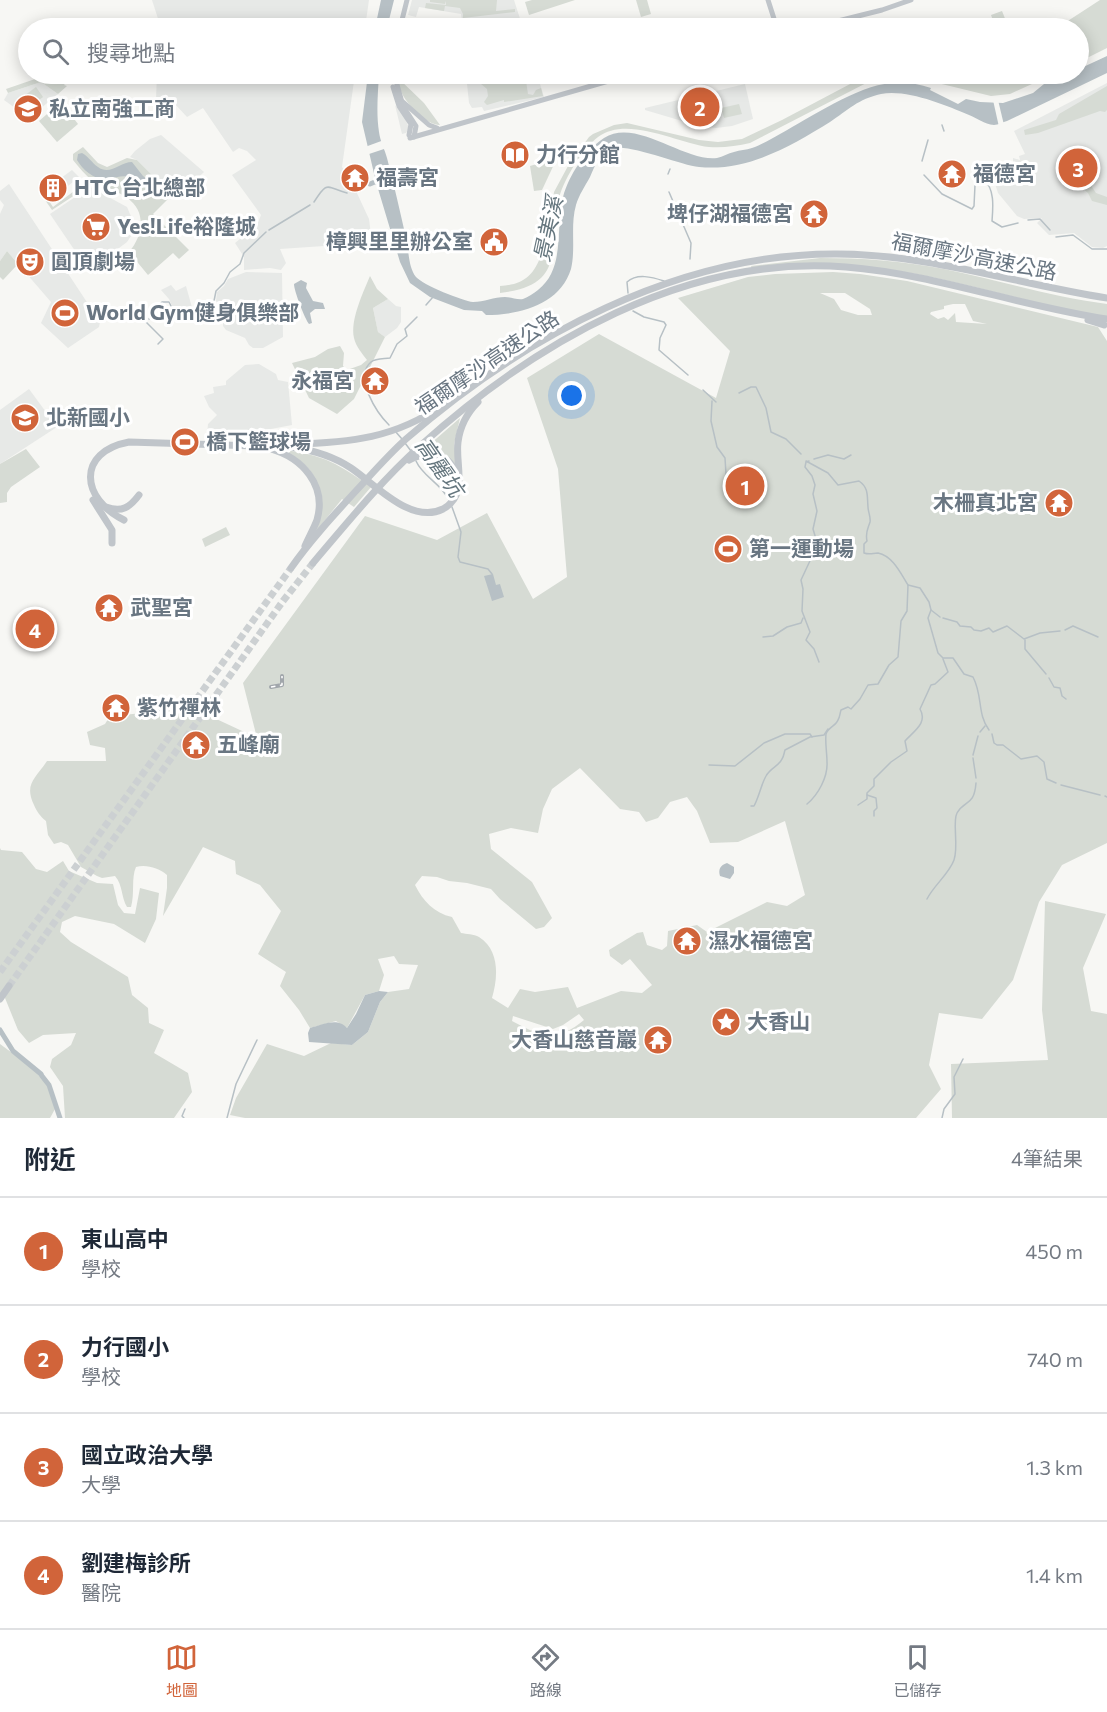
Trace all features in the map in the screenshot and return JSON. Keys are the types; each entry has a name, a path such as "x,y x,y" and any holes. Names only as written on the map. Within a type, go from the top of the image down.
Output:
{"highway":[{"name":"福爾摩沙高速公路","path":"291,568 301,553 404,441 481,382 537,344 606,308 690,276 750,261 836,254 874,255 1107,298"},
{"name":"福爾摩沙高速公路","path":"313,563 397,468 492,386 554,346 638,303 703,281 752,271 818,266 868,269 942,283 1106,322"},
{"path":"112,543 110,526 95,501 87,472 92,458 104,446 119,440 140,438 291,444 328,443 379,435 404,427 432,412 505,362 537,344"},
{"path":"291,444 318,448 353,466 404,502 420,508 437,509 454,495 460,482 458,441 463,424 474,406 492,386"},
{"path":"89,485 96,460 106,450 120,443 291,447 313,451 353,466"},
{"path":"253,446 284,453 304,466 316,486 319,499 317,520 301,553"},
{"path":"397,468 423,454 443,457 455,470 454,495"},
{"path":"95,501 109,508 121,510 129,507 139,495"},
{"path":"95,501 109,516 123,522"},
{"path":"0,999 5,989"}],"main road":[{"path":"402,18 407,0"},
{"path":"769,0 775,18"},
{"path":"848,18 911,0"},
{"path":"393,84 396,99 411,124 412,136"},
{"path":"397,84 401,99 416,126 412,136"},
{"path":"412,136 598,84"},
{"path":"401,99 429,125 437,128"},
{"path":"412,136 437,128 449,127"}],"shaded area":[{"path":"152,0 369,0 366,18 158,18"},
{"path":"381,0 394,0 390,18 377,18"},
{"path":"412,0 514,0 520,18 462,18 461,14 419,7 416,17 408,15"},
{"path":"430,0 497,0 496,11 515,9 515,12 463,18 460,8 445,6 444,11 425,8 426,3 446,5 446,1 445,4 430,2"},
{"path":"575,0 529,15 525,2"},
{"path":"636,0 647,0 651,14 641,17"},
{"path":"1100,0 1107,0 1107,48 1089,57 1089,18 1072,18"},
{"path":"1002,11 1005,18 992,18 991,15"},
{"path":"1107,56 1107,73 1089,82 1089,64"},
{"path":"1107,83 1107,246 1103,248 1092,247 1074,233 1049,235 1037,223 1042,218 1024,219 1017,216 998,193 992,174 1013,176 1013,158 1020,160 1019,156 1025,154 1014,131"},
{"path":"21,84 35,84 8,93 6,89"},
{"name":"私立南強工商","path":"35,84 44,84 58,94 29,118 4,100 8,93"},
{"path":"44,84 65,84 67,86 58,94"},
{"path":"157,84 354,84 342,167 347,174 344,179 356,191 369,219 371,235 362,234 361,231 349,240 324,246 280,249 286,263 281,270 270,268 244,270 244,257 235,243 257,225 261,215 232,175 256,160 247,151 239,148 233,152 203,108 187,117 174,103 156,99"},
{"path":"367,84 378,84 378,125 395,188 413,273 434,288 452,296 477,302 505,297 523,299 547,281 556,259 563,197 574,172 597,143 617,133 645,136 690,154 717,158 759,145 834,103 878,85 921,85 931,88 930,90 958,104 966,99 1003,103 1033,93 1044,84 1084,84 996,125 926,99 902,94 881,94 854,105 830,122 784,148 734,165 699,167 641,151 612,149 598,161 577,201 573,221 571,269 566,281 558,291 537,306 512,313 486,315 482,311 464,310 430,297 410,283 400,262 376,182 362,122"},
{"path":"399,84 404,84 424,103 440,125 423,118 412,107"},
{"path":"467,84 540,84 544,97 484,111 482,107 472,108 469,103"},
{"path":"481,84 526,84 528,94 533,95 541,88 543,96 504,102 504,100 487,105 484,102 488,96 487,89"},
{"path":"745,84 753,119 732,126 716,128 699,126 645,110 645,108"},
{"path":"850,84 864,84 750,143 735,146 696,145 637,129 610,131 598,137 574,166 560,194 553,250 545,273 536,282 521,289 500,293 500,286 515,284 531,274 541,255 546,254 554,192 568,166 593,134 614,125 627,123 699,140 718,142 742,139"},
{"path":"942,84 1032,84 1010,94 991,96"},
{"path":"1107,86 1107,110 1105,112 1100,111 1038,133 1025,135 1024,130 1056,120 1059,114"},
{"path":"36,87 43,97 28,109 20,99"},
{"path":"61,102 78,124 57,142 39,121"},
{"path":"739,104 742,114 724,118 721,108"},
{"path":"395,105 409,128 406,133 402,134"},
{"path":"691,106 718,110 718,120 714,123 692,120 689,115 692,110"},
{"path":"161,135 204,172 182,193 179,190 172,195 137,160 130,157 150,139"},
{"path":"83,147 98,163 107,167 127,158 137,160 172,195 153,214 189,250 179,259 173,253 148,275 129,252 140,231 138,210 127,198 93,181 73,160 73,154"},
{"path":"82,153 96,165 107,170 132,162 143,176 160,189 160,195 151,192 129,177 103,179 94,177 77,160 78,154"},
{"path":"557,158 542,190 534,191 530,166"},
{"path":"72,170 79,177 68,186 61,178"},
{"path":"1081,178 1086,178 1096,193 1107,197 1107,205 1092,201 1088,193 1076,183"},
{"path":"9,184 100,322 99,327 68,348 41,323 51,302 7,251 0,261 0,214 4,205 0,200 0,191"},
{"path":"82,185 84,188 81,191 52,210 43,197 45,195 53,207"},
{"name":"Yes!Life裕隆城","path":"90,187 127,207 133,221 131,236 127,242 88,270 50,214"},
{"path":"7,251 18,264 3,280 0,277 0,261"},
{"path":"820,258 882,260 944,269 1045,293 1107,304 1107,317 917,274 884,269 840,264 752,269 751,266"},
{"path":"246,272 282,273 283,337 263,348 253,348 245,338 226,330 223,326 223,310 216,301 217,292 228,279"},
{"path":"833,272 907,281 1098,327 1107,341 1107,843 1062,865 1039,902 1013,980 982,1019 939,1013 929,1065 941,1089 916,1118 245,1118 230,1115 236,1098 267,1044 304,1056 331,1043 352,1045 368,1032 380,1002 388,992 409,989 418,965 399,964 394,956 378,959 384,975 379,991 365,995 347,1028 336,1021 310,1028 280,986 286,972 258,954 281,911 260,885 236,874 235,861 203,847 163,916 167,875 152,867 136,867 131,907 127,907 115,876 102,878 97,876 81,867 68,845 61,842 54,844 48,835 46,821 40,816 31,798 30,792 35,777 47,761 106,761 105,748 90,745 87,732 105,724 110,716 144,713 165,695 257,738 243,683 365,516 437,540 487,513 533,599 567,577 558,469 527,378 599,334 716,398 730,351 678,298 748,277","holes":["820,293 845,293 870,309 872,315 858,315 841,310 834,299","965,304 973,321 987,324 956,322 955,313 948,320 944,317 938,319 930,314 944,309 944,306","580,768 620,809 639,812 646,822 658,818 670,802 687,797 697,811 710,843 738,842 785,821 805,895 787,906 767,902 707,932 697,925 668,931 667,946 662,950 647,945 643,932 637,933 609,950 610,956 622,965 630,959 652,985 642,993 621,991 577,1008 568,987 535,992 520,989 508,1008 492,998 496,965 491,949 477,936 461,933 452,917 430,906 415,885 422,876 491,889 536,929 544,927 552,918 532,882 491,849 489,834 511,828 538,833 543,809 552,789","579,1014 584,1020 557,1035 541,1034 512,1021 513,1016 553,1029"]},
{"path":"370,276 377,289 388,299 373,308 378,332 385,337 354,399 337,414 309,398 292,363 315,357 328,349 340,346 344,353 343,366 347,370 367,360 356,344 353,331 358,307"},
{"path":"301,280 307,283 306,288 313,301 323,303 325,309 315,309 310,313 312,323 309,324 294,288 294,284"},
{"path":"171,285 176,291 186,286 193,311 186,310 176,315 169,299 161,290"},
{"path":"388,299 401,307 401,322 385,337 378,332 373,308"},
{"path":"259,364 276,374 278,380 288,382 292,425 245,434 207,434 208,424 217,415 209,407 204,396 214,393 213,387 226,385 226,381 245,365"},
{"name":"北新國小","path":"29,389 57,427 0,464 0,410"},
{"path":"460,418 454,444 458,473 437,452 421,452"},
{"path":"26,449 40,467 11,487 7,493 7,502 0,503 0,464"},
{"path":"283,450 309,454 330,462 350,472 371,487 354,507 342,499 313,535 318,495 314,476 307,467"},
{"path":"226,527 230,535 205,547 202,539"},
{"path":"493,574 496,585 500,584 504,597 492,601 484,576"},
{"path":"0,848 22,852 36,869 47,872 63,861 69,871 97,883 113,884 118,905 124,913 135,914 140,888 159,893 156,919 145,943 114,924 75,916 62,922 60,932 71,942 128,977 132,995 148,1008 149,1023 164,1030 154,1053 188,1073 192,1092 174,1118 65,1118 63,1086 50,1067 52,1059 71,1045 76,1033 43,1035 29,1043 18,1030 5,998 0,994"},
{"path":"727,863 734,867 734,873 730,879 719,874 721,866"},
{"path":"1045,901 1106,914 1083,968 1091,1011 1107,1014 1107,1118 952,1118 951,1064 1048,1060 1042,1010"},
{"path":"379,991 388,992 380,1002 368,1032 352,1045 309,1042 310,1028 334,1022 347,1028 365,995"},
{"path":"0,1044 46,1078 55,1109 50,1118 0,1118"}],"pier":[{"path":"993,100 998,100 1004,125 999,127"},
{"path":"384,140 387,148 366,155 365,147"}],"waterway":[{"path":"942,125 944,131"},
{"path":"922,161 928,140"},
{"path":"668,174 670,169"},
{"path":"924,175 942,194 972,209 975,185 984,180 992,194 992,221 1002,227 1018,223"},
{"path":"370,184 382,179"},
{"path":"314,202 322,190 328,187 347,193"},
{"path":"669,192 691,243 690,259"},
{"path":"269,230 310,205"},
{"path":"1028,220 1040,219 1050,230"},
{"path":"205,311 214,301 216,291 230,272 240,264 244,253 266,232"},
{"path":"1056,237 1073,235 1092,249 1107,249"},
{"path":"628,293 627,282 635,277 650,277 664,281"},
{"name":"高麗坑","path":"426,305 433,297"},
{"path":"149,319 154,316 158,305 162,302 169,302 176,316 181,313 201,312"},
{"path":"633,311 644,317 664,322 666,325 660,338 659,350 688,375"},
{"name":"高麗坑","path":"389,425 369,395 366,385 366,369 373,361 390,358 397,344 407,336 405,329 417,317"},
{"path":"145,321 163,339 158,344"},
{"path":"739,393 756,387 766,408 771,432 786,439 801,454"},
{"path":"703,390 716,402"},
{"path":"712,401 711,421 717,447 725,458 726,474"},
{"name":"高麗坑","path":"395,431 402,439"},
{"name":"高麗坑","path":"405,443 411,451"},
{"path":"814,459 828,455 844,459 851,455"},
{"name":"高麗坑","path":"416,461 449,500"},
{"path":"806,461 828,473 838,485 859,481 864,486 870,520 864,553 878,553 888,558 908,585 920,588 929,602 931,610 928,618 938,653 943,658 953,658 964,674 973,677 983,718 989,730"},
{"path":"809,461 806,462 805,467 815,485 813,494 817,511 813,529 816,548 801,580 802,611 810,632 806,640 814,649 819,662"},
{"name":"高麗坑","path":"452,507 461,532 458,557 460,562 488,569 492,574"},
{"path":"807,804 818,791 826,774 827,732 837,722 841,710 848,707 851,709 868,685 878,684 889,665 898,657 901,621 907,611 908,585"},
{"path":"931,610 940,617"},
{"path":"763,637 773,636 787,627 801,623 803,618"},
{"path":"943,618 957,622 960,626 981,631 989,628 993,632 1007,626 1024,639 1040,633 1060,631"},
{"path":"1065,630 1073,626 1098,637"},
{"path":"1025,640 1025,649 1046,674"},
{"path":"874,816 877,808 876,798 867,793 874,786 874,779 891,762 907,751 905,741 921,723 920,709 931,685 948,672 943,659"},
{"path":"1049,678 1054,687 1060,688 1062,696 1066,699"},
{"path":"980,732 985,726"},
{"path":"751,806 754,806 766,776 781,761 785,750 810,737 824,735 828,729"},
{"path":"709,765 735,766 764,743 785,734 810,734 812,737"},
{"path":"992,734 994,743 1003,745 1021,759 1037,756 1044,762 1047,779 1056,783"},
{"path":"973,755 978,736"},
{"path":"973,758 976,778"},
{"path":"927,899 954,860 957,813 973,796 976,783"},
{"path":"1061,785 1100,795"},
{"path":"858,805 867,799 867,795"},
{"path":"0,1030 13,1051 41,1074"},
{"path":"227,1118 236,1084 257,1040"},
{"path":"942,1118 944,1109 955,1094 954,1077 963,1059"},
{"path":"42,1076 49,1085 60,1118"},
{"path":"184,1118 182,1116 185,1109"}],"tunnel":[{"path":"9,986 283,601 313,563"},
{"path":"0,972 291,568"}],"railway":[{"path":"271,687 282,685 282,676"}],"place":[{"name":"力行國小","path":"700,107"},
{"name":"私立南強工商","path":"28,109"},
{"name":"力行分館","path":"515,155"},
{"name":"國立政治大學","path":"1078,168"},
{"name":"福德宮","path":"952,174"},
{"name":"福壽宮","path":"355,178"},
{"name":"HTC 台北總部","path":"53,188"},
{"name":"埤仔湖福德宮","path":"814,214"},
{"name":"Yes!Life裕隆城","path":"96,227"},
{"name":"樟興里里辦公室","path":"494,242"},
{"name":"圓頂劇場","path":"30,262"},
{"name":"World Gym健身俱樂部","path":"65,313"},
{"name":"永福宮","path":"375,381"},
{"name":"北新國小","path":"25,418"},
{"name":"橋下籃球場","path":"185,442"},
{"name":"東山高中","path":"745,486"},
{"name":"木柵真北宮","path":"1059,503"},
{"name":"第一運動場","path":"728,549"},
{"name":"武聖宮","path":"109,608"},
{"name":"劉建梅診所","path":"35,629"},
{"name":"紫竹禪林","path":"116,708"},
{"name":"五峰廟","path":"196,745"},
{"name":"濕水福德宮","path":"687,941"},
{"name":"大香山","path":"726,1022"},
{"name":"大香山慈音巖","path":"658,1040"}],"water label":[{"name":"景美溪","path":"548,229"}]}
